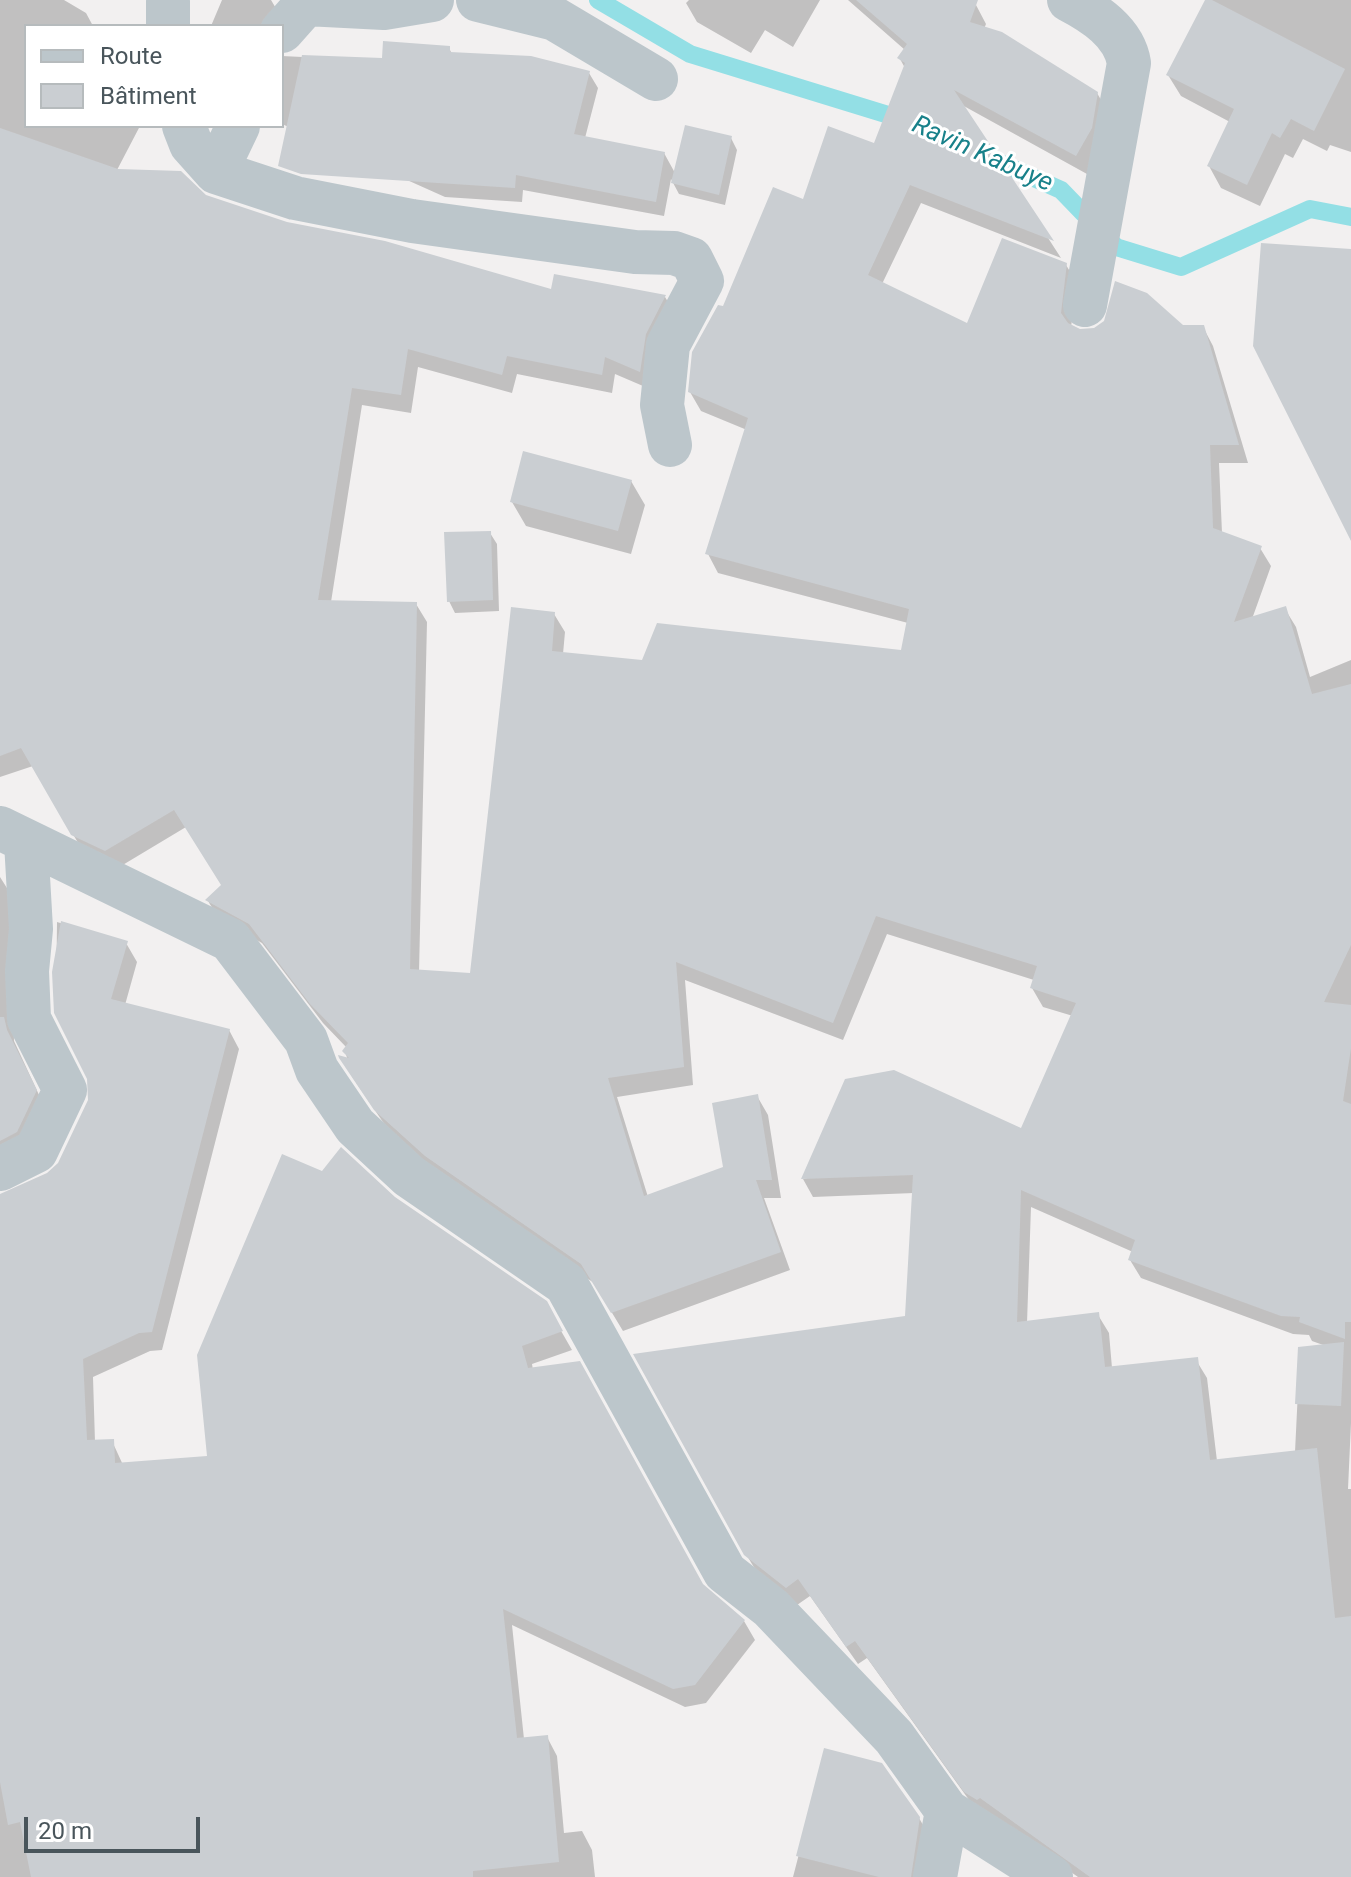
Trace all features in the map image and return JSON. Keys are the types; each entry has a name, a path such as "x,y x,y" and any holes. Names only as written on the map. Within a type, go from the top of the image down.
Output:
{"street":[{"path":"284,29 306,4 384,8 432,0"},
{"path":"478,0 555,19 656,79"},
{"path":"1069,0 1098,14 1127,52 1120,117 1101,204 1085,305"},
{"path":"185,128 191,144 216,172 295,198 412,221 635,252 674,253 691,259 702,281 668,345 662,405 670,445"},
{"path":"216,172 237,128"},
{"path":"0,1169 36,1151 65,1090 29,1019 31,929 13,835"},
{"path":"13,835 230,940 306,1040 317,1070 355,1126 409,1176 566,1284 725,1572 771,1608 894,1737 947,1811 1051,1877"},
{"path":"935,1877 947,1811"}],"building":[{"path":"856,0 978,0 970,22 1002,32 1098,92 1092,128 1076,156 954,90 1054,241 910,185 868,275 967,323 1002,238 1067,263 1061,313 1068,323 1080,329 1094,328 1104,321 1115,281 1147,293 1183,325 1204,325 1239,445 1210,445 1213,528 1262,546 1234,622 1286,606 1312,694 1351,684 1351,945 1324,1002 1351,1005 1351,1048 1343,1101 1351,1104 1351,1322 1345,1322 1345,1339 1299,1322 1300,1317 1281,1316 1128,1260 1135,1240 1021,1190 1017,1322 1099,1312 1105,1367 1198,1357 1210,1460 1317,1448 1335,1618 1351,1616 1351,1877 1090,1877 980,1798 977,1800 964,1792 855,1641 846,1647 798,1579 786,1588 744,1555 633,1354 905,1316 913,1175 801,1179 845,1079 894,1070 1021,1128 1076,1003 1030,988 1037,966 876,916 833,1023 676,962 684,1067 608,1078 644,1196 723,1167 712,1103 758,1094 772,1180 756,1180 781,1252 611,1313 581,1264 425,1156 374,1110 339,1058 338,1055 349,1058 342,1051 348,1043 310,1004 249,924 205,900 221,885 174,810 105,851 71,835 21,748 0,756 0,128 118,169 181,171 206,195 287,222 385,241 551,289 554,274 666,295 646,334 640,372 605,357 602,375 507,356 502,375 408,349 401,395 352,388 318,600 417,602 410,969 470,973 511,607 555,612 552,651 642,660 657,623 901,650 909,609 705,554 748,418 688,392 692,352 718,305 723,306 773,187 803,199 828,126 874,143 905,63 897,58 907,44"},
{"path":"1205,0 1212,0 1345,69 1314,131 1291,119 1280,138 1272,133 1247,185 1207,166 1234,109 1166,75"},
{"path":"383,41 450,46 450,52 531,56 590,71 574,134 665,152 656,202 516,175 515,188 301,174 278,166 302,55 382,58"},
{"path":"685,125 732,136 719,195 671,183"},
{"path":"1261,243 1351,249 1351,541 1253,346"},
{"path":"523,451 632,480 618,531 510,502"},
{"path":"491,531 493,600 447,602 444,532"},
{"path":"61,921 128,941 111,999 230,1029 152,1332 139,1333 83,1359 87,1440 114,1439 115,1463 207,1456 197,1355 282,1154 322,1171 341,1147 395,1197 547,1301 563,1331 522,1346 528,1368 580,1361 703,1584 745,1620 695,1685 673,1689 503,1609 517,1738 548,1735 559,1862 473,1871 473,1877 31,1877 20,1822 8,1825 0,1782 0,1194 47,1173 58,1163 88,1100 87,1079 54,1013 52,972"},
{"path":"0,1017 4,1017 7,1030 37,1090 17,1132 0,1141"},
{"path":"1344,1342 1341,1406 1295,1404 1298,1347"},
{"path":"824,1748 882,1763 920,1817 911,1877 879,1877 796,1856"}],"waterway":[{"name":"Ravin Kabuye","path":"598,0 690,54 908,121"},
{"name":"Ravin Kabuye","path":"982,155 1061,190 1116,247 1181,267 1310,209 1351,217"}]}
